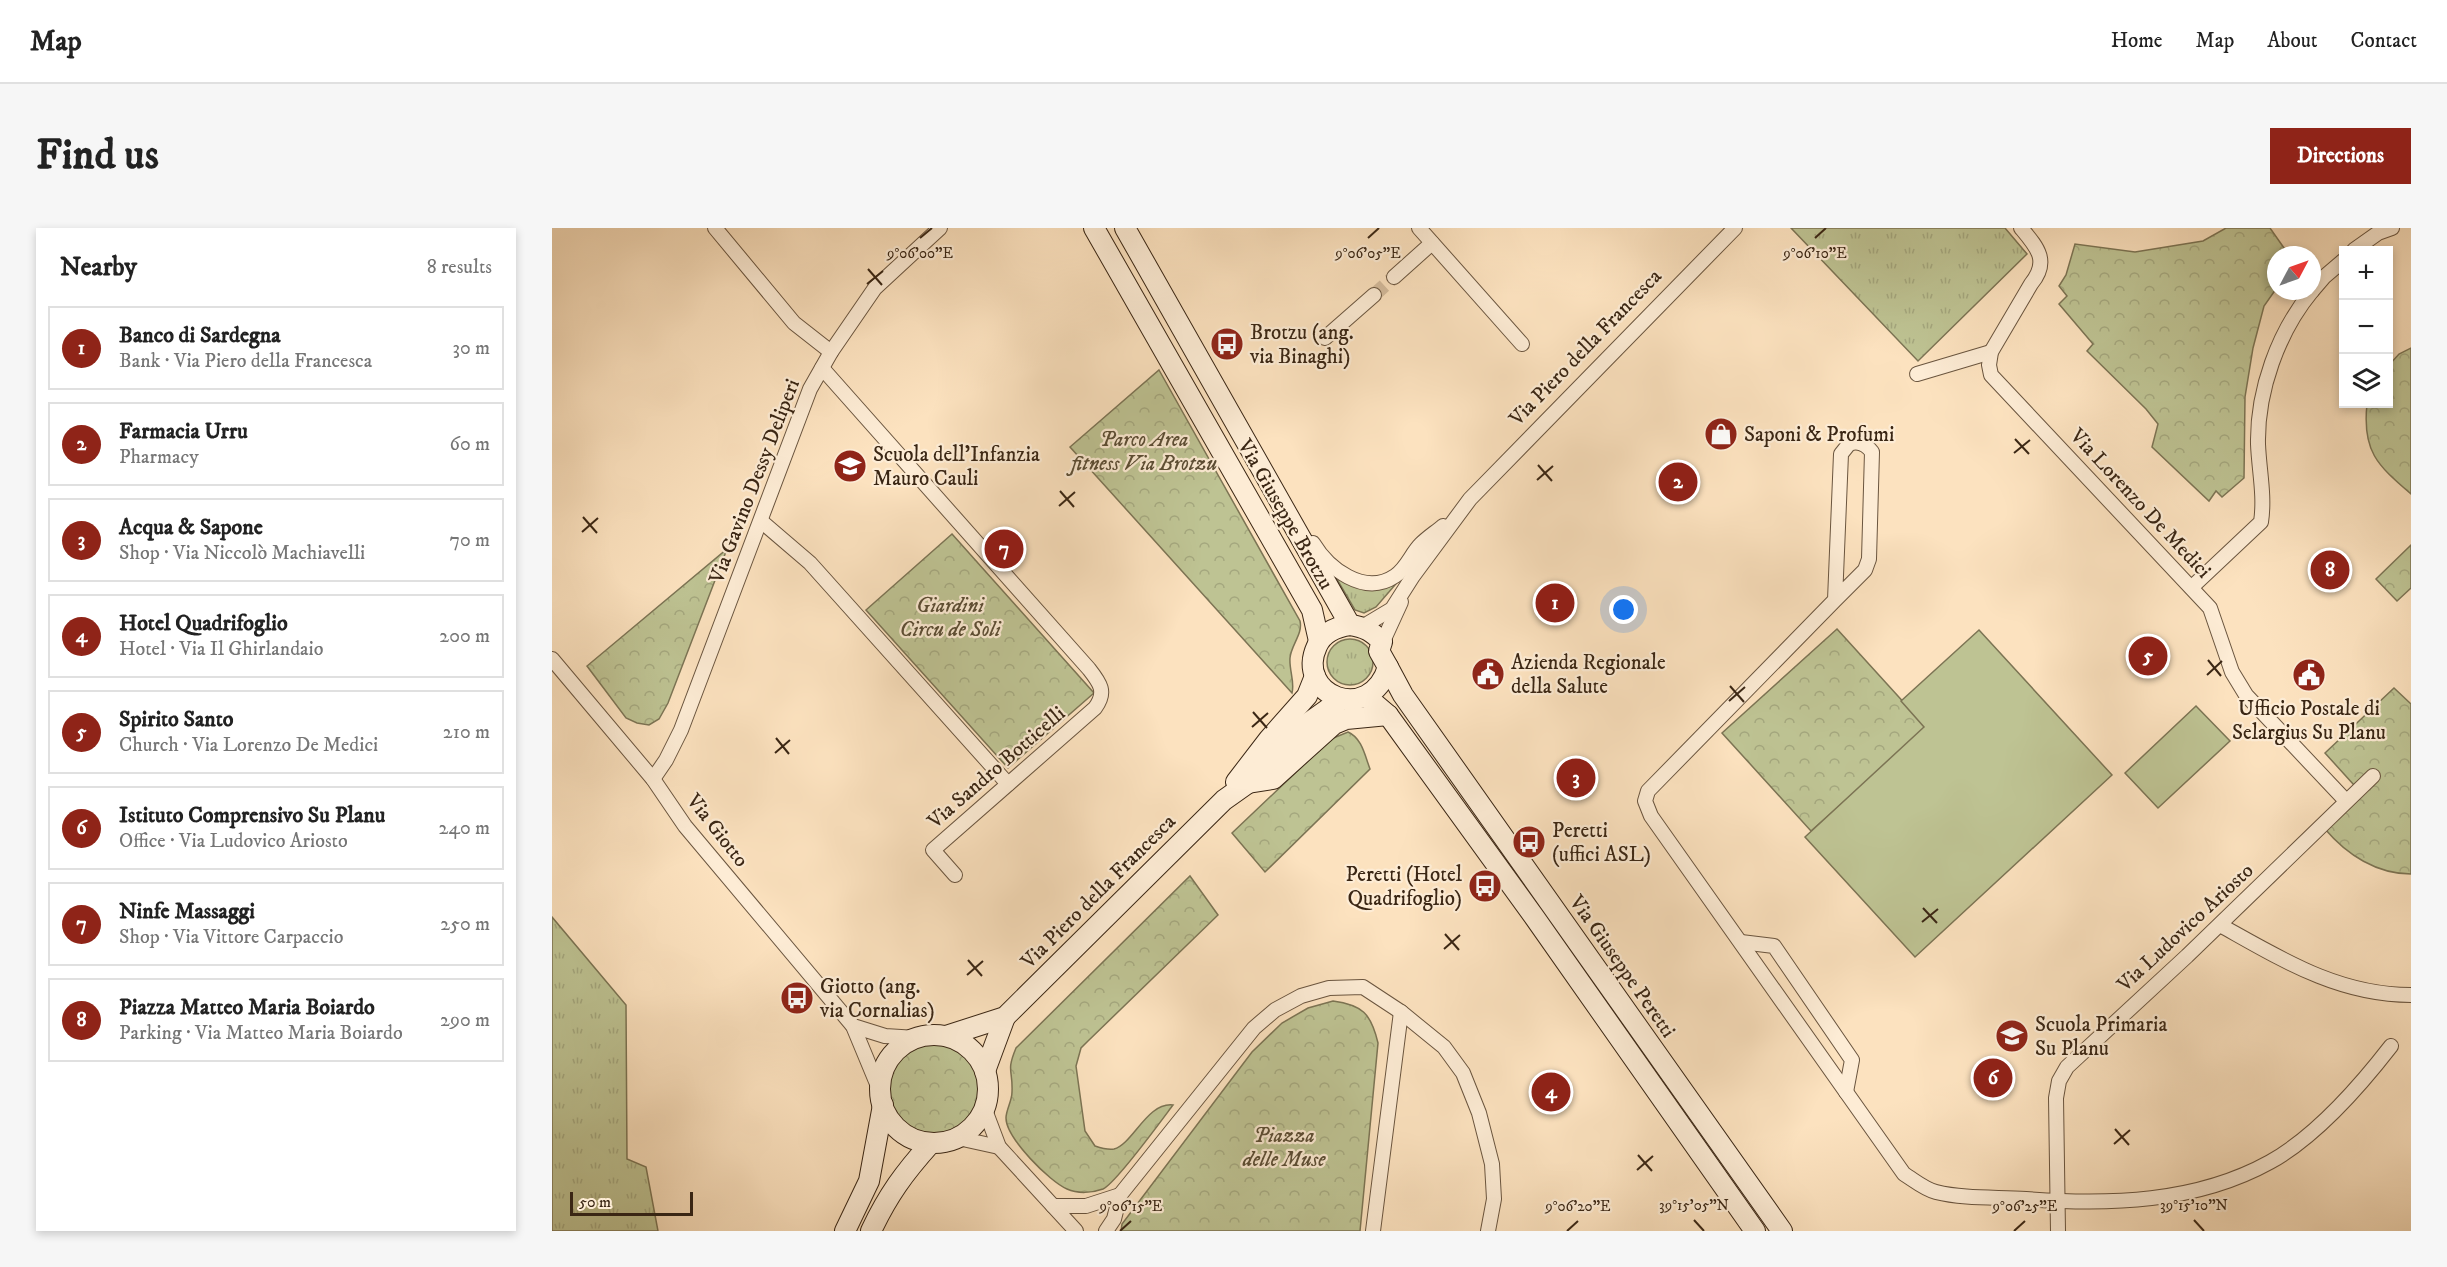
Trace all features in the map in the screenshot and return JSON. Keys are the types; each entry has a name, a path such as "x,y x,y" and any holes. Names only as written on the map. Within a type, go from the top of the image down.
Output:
{"street":[{"path":"715,228 794,322 831,352"},
{"name":"Via Gavino Dessy Deliperi","path":"653,779 666,760 681,730 800,414 822,368 875,288 940,228"},
{"name":"Via Giuseppe Brotzu","path":"1094,228 1312,610 1319,641"},
{"name":"Via Giuseppe Brotzu","path":"1125,228 1290,516 1356,626"},
{"path":"1419,228 1522,344"},
{"path":"1917,374 1991,352 2039,274 2042,260 2035,245 2021,228"},
{"path":"2360,246 2378,233 2392,228"},
{"name":"Via Piero della Francesca","path":"1374,583 1386,581 1397,574 1420,545 1470,499 1726,231"},
{"path":"1394,277 1432,243"},
{"path":"2321,282 2339,264"},
{"path":"1325,338 1374,295"},
{"path":"2192,587 2261,522 2264,507 2258,444 2260,408 2268,376 2281,342 2305,300"},
{"name":"Via Lorenzo De Medici","path":"1991,352 1989,365 1991,375 2210,608 2232,672 2246,695 2346,801"},
{"name":"Via Sandro Botticelli","path":"822,368 1098,680 1101,690 1101,700 1085,717 933,850 955,875"},
{"path":"1835,600 1840,459 1846,446 1859,442 1866,445 1872,452 1869,559 1865,570 1648,791 1645,801 1651,816 1904,1174 1935,1192 2057,1201 2127,1201 2204,1189 2240,1177 2297,1144 2355,1090 2391,1046"},
{"name":"Via Piero della Francesca","path":"1356,626 1392,609 1413,576 1470,499"},
{"name":"Via Giuseppe Brotzu","path":"1290,516 1329,564 1352,579 1374,583"},
{"path":"761,521 810,563 1008,784"},
{"name":"Via Piero della Francesca","path":"1384,659 1413,576"},
{"path":"1356,626 1374,633 1382,642 1384,679 1367,697 1354,700 1342,699 1330,695 1321,687 1312,664 1314,652 1319,641 1327,632 1338,627 1356,626"},
{"name":"Via Giotto","path":"552,659 653,779 685,826 853,1026 881,1098"},
{"name":"Via Giuseppe Peretti","path":"1384,659 1409,704 1782,1231"},
{"name":"Via Piero della Francesca","path":"1224,800 1248,764 1308,696 1315,676"},
{"path":"1367,697 1388,715 1535,918 1755,1231"},
{"name":"Via Piero della Francesca","path":"985,1071 1005,1017 1224,800 1248,783 1300,729 1342,699"},
{"path":"1248,783 1273,779 1334,724 1346,719 1388,715"},
{"name":"Via Ludovico Ariosto","path":"2058,1231 2056,1098 2059,1081 2067,1067 2220,925 2373,776"},
{"path":"2220,925 2319,978 2368,992 2411,996"},
{"path":"1741,942 1774,946 1852,1060 1845,1092"},
{"path":"1106,1231 1114,1219 1120,1195 1254,1028 1275,1010 1301,996 1322,990 1363,987 1401,1012 1444,1047 1463,1073 1479,1113 1492,1164 1494,1199 1488,1231"},
{"path":"1373,1231 1401,1012"},
{"name":"Via Piero della Francesca","path":"946,1036 1005,1017"},
{"path":"853,1026 885,1036 917,1038 934,1035 946,1036 970,1049 979,1059 985,1071 988,1091 985,1110 974,1126 958,1138"},
{"path":"844,1231 869,1181 882,1076 892,1055 903,1045 917,1038"},
{"path":"881,1098 893,1124 910,1137 931,1143 958,1138 999,1147"},
{"path":"985,1110 999,1147 1076,1231"},
{"path":"871,1231 890,1192 931,1143"},
{"path":"1053,1206 1086,1206 1120,1195"}],"green space":[{"path":"1791,228 2005,228 2027,254 1918,361"},
{"path":"2226,228 2270,228 2283,246 2267,246 2268,300 2264,306 2253,348 2245,397 2244,478 2222,497 2216,491 2209,501 2152,447 2158,424 2146,409 2087,351 2093,344 2059,304 2067,296 2059,286 2066,275 2075,244 2135,252 2203,241"},
{"path":"2411,348 2411,494 2389,474 2374,456 2367,434 2367,408 2393,408 2393,361 2399,354"},
{"name":"Parco Area fitness Via Brotzu","path":"1159,370 1300,621 1300,630 1290,658 1292,693 1070,447"},
{"name":"Giardini Circu de Soli","path":"952,534 1094,693 1008,768 866,610"},
{"path":"2411,545 2411,588 2397,601 2376,579"},
{"path":"727,549 668,703 659,719 649,725 626,718 587,666"},
{"path":"1335,576 1372,588 1395,585 1376,607 1364,613 1355,610"},
{"path":"1837,629 1927,728 1811,831 1722,733"},
{"path":"1979,630 2112,775 1915,957 1805,837 1924,727 1901,701"},
{"path":"1350,639 1366,646 1373,662 1366,678 1350,685 1334,678 1327,662 1334,646"},
{"path":"2394,688 2411,704 2411,874 2386,871 2363,861 2343,847 2325,829 2363,795 2325,753"},
{"path":"2196,706 2230,741 2158,808 2125,773"},
{"path":"1348,732 1360,743 1370,769 1265,872 1232,833 1331,739"},
{"path":"1190,876 1218,915 1081,1048 1076,1066 1085,1131 1095,1146 1114,1149 1121,1146 1155,1110 1173,1105 1118,1176 1103,1189 1076,1192 1067,1189 1040,1169 1013,1137 1008,1127 1006,1115 1011,1099 1011,1066 1016,1048"},
{"path":"552,917 626,1005 627,1159 646,1167 658,1231 552,1231"},
{"name":"Piazza delle Muse","path":"1333,1001 1351,1005 1364,1012 1372,1024 1378,1043 1360,1231 1121,1231 1122,1224 1252,1052 1282,1023 1308,1008"},
{"path":"935,1042 953,1046 968,1056 978,1071 982,1089 978,1107 968,1122 953,1132 935,1136 917,1132 902,1122 892,1107 888,1089 892,1071 902,1056 917,1046"}],"tunnel":[{"path":"1374,295 1394,277"}],"place":[{"name":"Brotzu (ang. via Binaghi)","path":"1227,344"},
{"name":"Saponi & Profumi","path":"1721,434"},
{"name":"Scuola dell'Infanzia Mauro Cauli","path":"850,466"},
{"name":"Farmacia Urru","path":"1678,482"},
{"name":"Ninfe Massaggi","path":"1004,549"},
{"name":"Piazza Matteo Maria Boiardo","path":"2330,570"},
{"name":"Banco di Sardegna","path":"1555,603"},
{"name":"Spirito Santo","path":"2148,656"},
{"name":"Azienda Regionale della Salute","path":"1488,674"},
{"name":"Ufficio Postale di Selargius Su Planu","path":"2309,675"},
{"name":"Acqua & Sapone","path":"1576,778"},
{"name":"Peretti (uffici ASL)","path":"1529,842"},
{"name":"Peretti (Hotel Quadrifoglio)","path":"1485,886"},
{"name":"Giotto (ang. via Cornalias)","path":"797,998"},
{"name":"Scuola Primaria Su Planu","path":"2012,1036"},
{"name":"Istituto Comprensivo Su Planu","path":"1993,1078"},
{"name":"Hotel Quadrifoglio","path":"1551,1092"}]}
